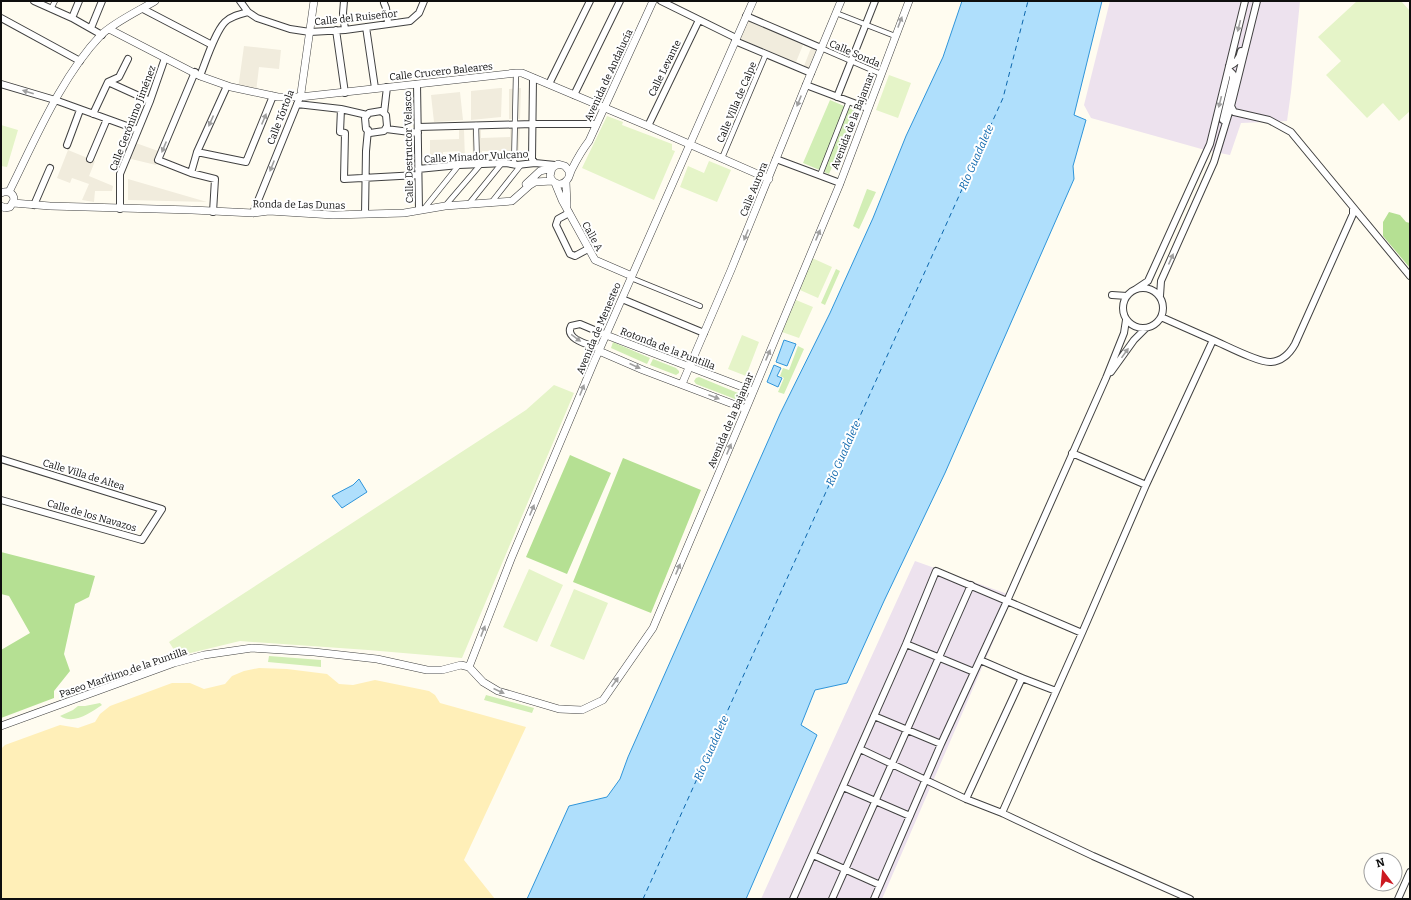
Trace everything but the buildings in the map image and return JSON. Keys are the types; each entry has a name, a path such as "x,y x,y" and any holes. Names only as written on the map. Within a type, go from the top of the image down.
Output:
{"street":[{"path":"34,1 72,18 102,35"},
{"path":"51,9 54,1"},
{"path":"72,18 79,1"},
{"path":"91,28 102,1"},
{"path":"9,192 55,100 80,61 109,29 155,1"},
{"name":"Calle del Ruiseñor","path":"240,1 248,12 258,18 290,29 310,32 345,30 410,21 419,13 424,1"},
{"name":"Calle Tórtola","path":"253,213 302,93 314,1"},
{"path":"344,1 343,13 345,30"},
{"path":"549,84 590,1"},
{"path":"574,95 620,1"},
{"name":"Avenida de Andalucía","path":"569,174 578,156 589,141 653,1"},
{"path":"661,1 736,40 811,73"},
{"name":"Avenida de Menesteo","path":"469,667 511,559 606,335 753,1"},
{"name":"Calle Aurora","path":"682,384 769,179 841,1"},
{"path":"837,97 875,1"},
{"name":"Avenida de la Bajamar","path":"469,667 483,682 498,691 559,709 582,710 603,700 653,628 840,183 867,108 909,1"},
{"path":"1145,329 1136,328 1129,324 1126,320 1122,308 1124,300 1129,293 1148,281 1210,144 1245,1"},
{"path":"1229,68 1234,64 1240,55 1253,1"},
{"path":"1106,378 1134,340 1145,329 1153,326 1163,313 1163,304 1160,296 1161,282 1214,162 1257,1"},
{"path":"384,3 388,24"},
{"path":"142,9 212,45"},
{"path":"213,212 215,179 190,173 158,160 197,74 225,21 235,15 248,12"},
{"path":"836,13 895,36"},
{"path":"746,16 821,48"},
{"path":"1,18 80,61"},
{"name":"Calle Levante","path":"648,126 699,20"},
{"path":"366,27 375,88"},
{"name":"Calle Crucero Baleares","path":"109,29 197,74 227,86 298,101 375,88 522,73 769,179"},
{"path":"336,30 345,92"},
{"name":"Calle Sonda","path":"821,48 881,74"},
{"name":"Calle Villa de Calpe","path":"722,158 766,54"},
{"name":"Calle Gerónimo Jiménez","path":"120,209 120,174 150,101 165,58"},
{"path":"93,114 108,82 119,77 128,59"},
{"path":"1214,162 1233,78 1233,74 1229,68"},
{"path":"514,164 516,73"},
{"path":"533,78 532,159 535,163"},
{"path":"108,82 150,101"},
{"path":"1,84 55,100 138,130"},
{"name":"Calle Destructor Velasco","path":"417,84 418,172 421,210"},
{"path":"806,85 867,108"},
{"path":"190,173 227,86"},
{"path":"386,129 386,115 384,113 388,87"},
{"path":"198,152 246,162 273,96"},
{"path":"298,101 367,115 369,113 384,113"},
{"path":"820,176 848,101"},
{"path":"1230,106 1234,112 1269,120 1291,132 1410,276"},
{"path":"67,144 80,110"},
{"name":"Calle Minador Vulcano","path":"341,110 340,132 345,133 344,180 365,179 418,172 459,164 502,163 521,165 535,163 553,166"},
{"path":"365,214 366,151 368,130 365,118 367,115"},
{"path":"90,159 107,119"},
{"path":"368,130 370,133 384,131 386,129 418,130 533,124 596,124"},
{"path":"445,206 479,164 476,126"},
{"name":"Avenida de Andalucía","path":"565,166 578,156"},
{"path":"776,159 840,183"},
{"path":"468,205 502,163"},
{"path":"421,210 459,164"},
{"path":"562,164 569,171 566,182 561,184 553,182 535,182 512,201 524,185 540,171 562,164"},
{"path":"491,203 521,165"},
{"path":"553,166 550,173 553,182"},
{"path":"34,205 50,168"},
{"name":"Calle A","path":"553,182 595,260 631,277"},
{"name":"Calle A","path":"566,182 568,210"},
{"path":"1,193 9,192"},
{"path":"2,209 10,207 13,203 13,195 9,192"},
{"name":"Ronda de Las Dunas","path":"13,203 120,209 253,213 269,211 333,215 404,212 445,206 512,201"},
{"path":"1161,317 1266,362 1281,359 1290,352 1295,344 1346,231 1353,214 1353,207"},
{"path":"568,210 558,219 556,225 570,254 575,256 588,249"},
{"path":"631,277 700,306"},
{"path":"1136,289 1145,288 1153,290 1160,296"},
{"path":"1123,305 1112,295 1127,296"},
{"path":"622,299 704,333"},
{"path":"874,899 1106,378 1124,333 1126,320"},
{"name":"Rotonda de la Puntilla","path":"600,350 577,340 570,334 571,326 580,324 753,390"},
{"path":"1002,813 1146,485 1213,340"},
{"path":"600,350 643,370 746,409"},
{"path":"1072,453 1146,485"},
{"name":"Calle Villa de Altea","path":"1,459 162,509"},
{"name":"Calle de los Navazos","path":"1,500 142,540 162,509"},
{"path":"793,899 906,644 936,571 1082,633"},
{"path":"832,899 971,586"},
{"path":"906,644 974,672"},
{"name":"Paseo Marítimo de la Puntilla","path":"1,726 174,663 228,651 252,648 314,652 377,659 427,670 442,670 461,665 469,667"},
{"path":"980,660 1056,691"},
{"path":"966,799 1022,678"},
{"path":"874,716 942,744"},
{"path":"860,749 966,799 1002,813 1093,856 1190,899"},
{"path":"843,787 910,816"},
{"path":"813,855 880,885"},
{"path":"1398,899 1410,872"}],"shaded area":[{"path":"1110,1 1300,1 1287,121 1241,123 1230,155 1205,150 1091,118 1084,105"},
{"path":"747,20 818,50 810,69 739,38","holes":["803,45 811,48 804,66 796,62"]},
{"path":"244,46 281,50 279,69 259,67 256,92 238,89"},
{"path":"502,88 501,117 471,120 471,91"},
{"path":"521,88 520,119 509,119 509,89"},
{"path":"460,92 463,120 434,122 431,95"},
{"path":"520,128 518,162 510,159 510,151 482,151 482,159 473,159 472,130 481,130 481,138 510,137 510,129"},
{"path":"459,130 464,130 465,160 459,159 459,151 443,152 443,160 430,165 430,140 459,139"},
{"path":"133,142 161,152 156,165 127,158"},
{"path":"68,150 95,161 89,176 113,186 112,191 95,191 94,202 82,200 89,184 72,178 70,183 57,178"},
{"path":"128,179 207,202 128,200"},
{"path":"915,561 1013,596 882,899 761,899"}],"green space":[{"path":"1357,1 1401,1 1410,11 1410,111 1399,121 1383,103 1367,118 1326,75 1341,61 1318,37"},
{"path":"889,75 911,83 898,118 876,110"},
{"path":"830,100 856,111 829,174 803,163"},
{"path":"607,116 623,122 622,125 672,144 672,150 675,151 654,200 582,168"},
{"path":"1,125 18,130 7,167 1,166"},
{"path":"709,161 731,170 717,202 680,187 688,166 704,173"},
{"path":"867,189 876,192 859,229 853,226"},
{"path":"1389,212 1400,215 1406,222 1410,223 1410,268 1383,236 1383,222"},
{"path":"812,258 832,267 818,298 800,290"},
{"path":"836,269 840,271 825,305 821,303"},
{"path":"796,300 813,307 799,338 782,332"},
{"path":"742,335 759,342 746,376 728,369"},
{"path":"613,342 650,358 647,364 611,348"},
{"path":"798,346 804,349 784,394 778,392 784,378 780,376 783,368 789,370"},
{"path":"653,359 676,368 679,373 676,375 650,365"},
{"path":"699,377 738,393 742,398 739,400 735,399 696,384 694,381"},
{"path":"554,385 574,393 462,658 240,641 178,656 169,642 526,410"},
{"path":"570,455 611,473 567,574 526,557"},
{"path":"623,458 701,490 651,613 573,582"},
{"path":"1,552 95,576 89,597 75,604 64,654 70,671 54,691 54,698 1,718 1,650 30,633 9,596 1,594"},
{"path":"529,569 563,585 537,642 503,627"},
{"path":"574,589 608,603 584,660 550,646"},
{"path":"269,656 321,660 321,667 268,662"},
{"path":"486,695 534,708 532,713 484,700"},
{"path":"100,703 102,705 76,719 60,716 78,706"}],"sand":[{"path":"259,668 287,669 327,674 339,684 353,685 375,680 429,691 435,695 440,703 526,727 464,860 495,899 1,899 1,749 5,745 60,725 78,728 95,722 100,714 110,706 172,683 190,683 204,689 225,684 232,676 244,671"}],"water":[{"name":"Río Guadalete","path":"962,1 1102,1 1074,115 1086,120 1073,166 1074,179 945,473 847,683 815,690 801,725 817,735 746,899 527,899 569,806 607,797 620,779 628,757 780,414 830,313 873,218 906,136 943,57"},
{"path":"784,340 796,344 787,366 776,362"},
{"path":"774,365 781,368 777,376 782,378 778,387 767,382"},
{"path":"359,479 367,492 342,508 332,496 353,485"}],"ferry route":[{"path":"643,899 1003,98 1028,1"}]}
